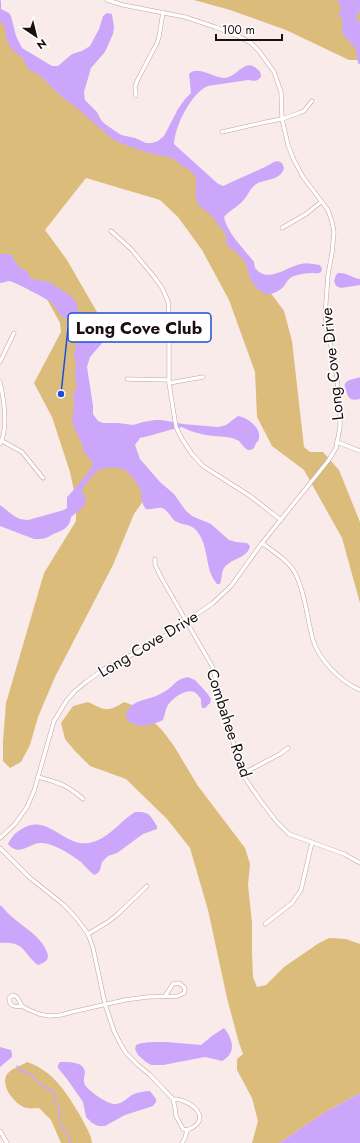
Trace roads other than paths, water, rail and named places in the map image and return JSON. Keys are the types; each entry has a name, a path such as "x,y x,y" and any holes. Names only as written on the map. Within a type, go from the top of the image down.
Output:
{"street":[{"name":"Long Cove Drive","path":"0,838 15,824 27,807 34,791 54,721 67,700 75,691 104,669 153,644 213,604 231,586 262,543 328,461 336,448 340,427 337,383 325,316 328,275 334,232 328,210 302,177 293,158 286,138 282,119 281,92 274,72 259,51 251,43 215,27 185,17 123,5 107,0"},
{"path":"136,96 135,87 137,81 159,37 163,12"},
{"path":"222,132 282,119 304,111 312,101"},
{"path":"282,228 306,214 321,202"},
{"path":"111,232 131,249 155,278 168,301 170,316 169,382 176,427 192,454 203,466 250,496 281,520"},
{"path":"0,362 14,333"},
{"path":"126,379 169,382 203,377"},
{"path":"0,382 2,411 5,423 1,443 22,452 42,478"},
{"path":"338,442 360,451"},
{"path":"262,543 286,562 297,575 304,595 313,641 324,661 340,678 360,690"},
{"name":"Combahee Road","path":"154,559 155,565 162,580 212,666 242,774 276,821 289,834 344,854 360,863"},
{"path":"242,774 280,754 288,748"},
{"path":"38,776 62,784 83,798"},
{"path":"265,924 292,903 301,890 312,842"},
{"path":"0,848 29,877 64,905 88,934 93,948 114,1031 126,1053 173,1099 193,1106 200,1116 197,1126 187,1130 183,1129 178,1122 173,1099"},
{"path":"88,934 118,914 147,886"},
{"path":"22,1006 39,1014 49,1016 61,1015 106,1004 147,997 178,996 184,993 184,987 179,983 173,984 165,996"},
{"path":"182,1143 187,1130"},
{"path":"0,1132 7,1143"}],"waterway":[{"path":"357,41 360,62"},
{"path":"17,1066 20,1070 32,1075 41,1085 54,1092 55,1101 59,1108 62,1128 67,1133 71,1143"}],"place":[{"name":"Long Cove Club","path":"61,394"}]}
